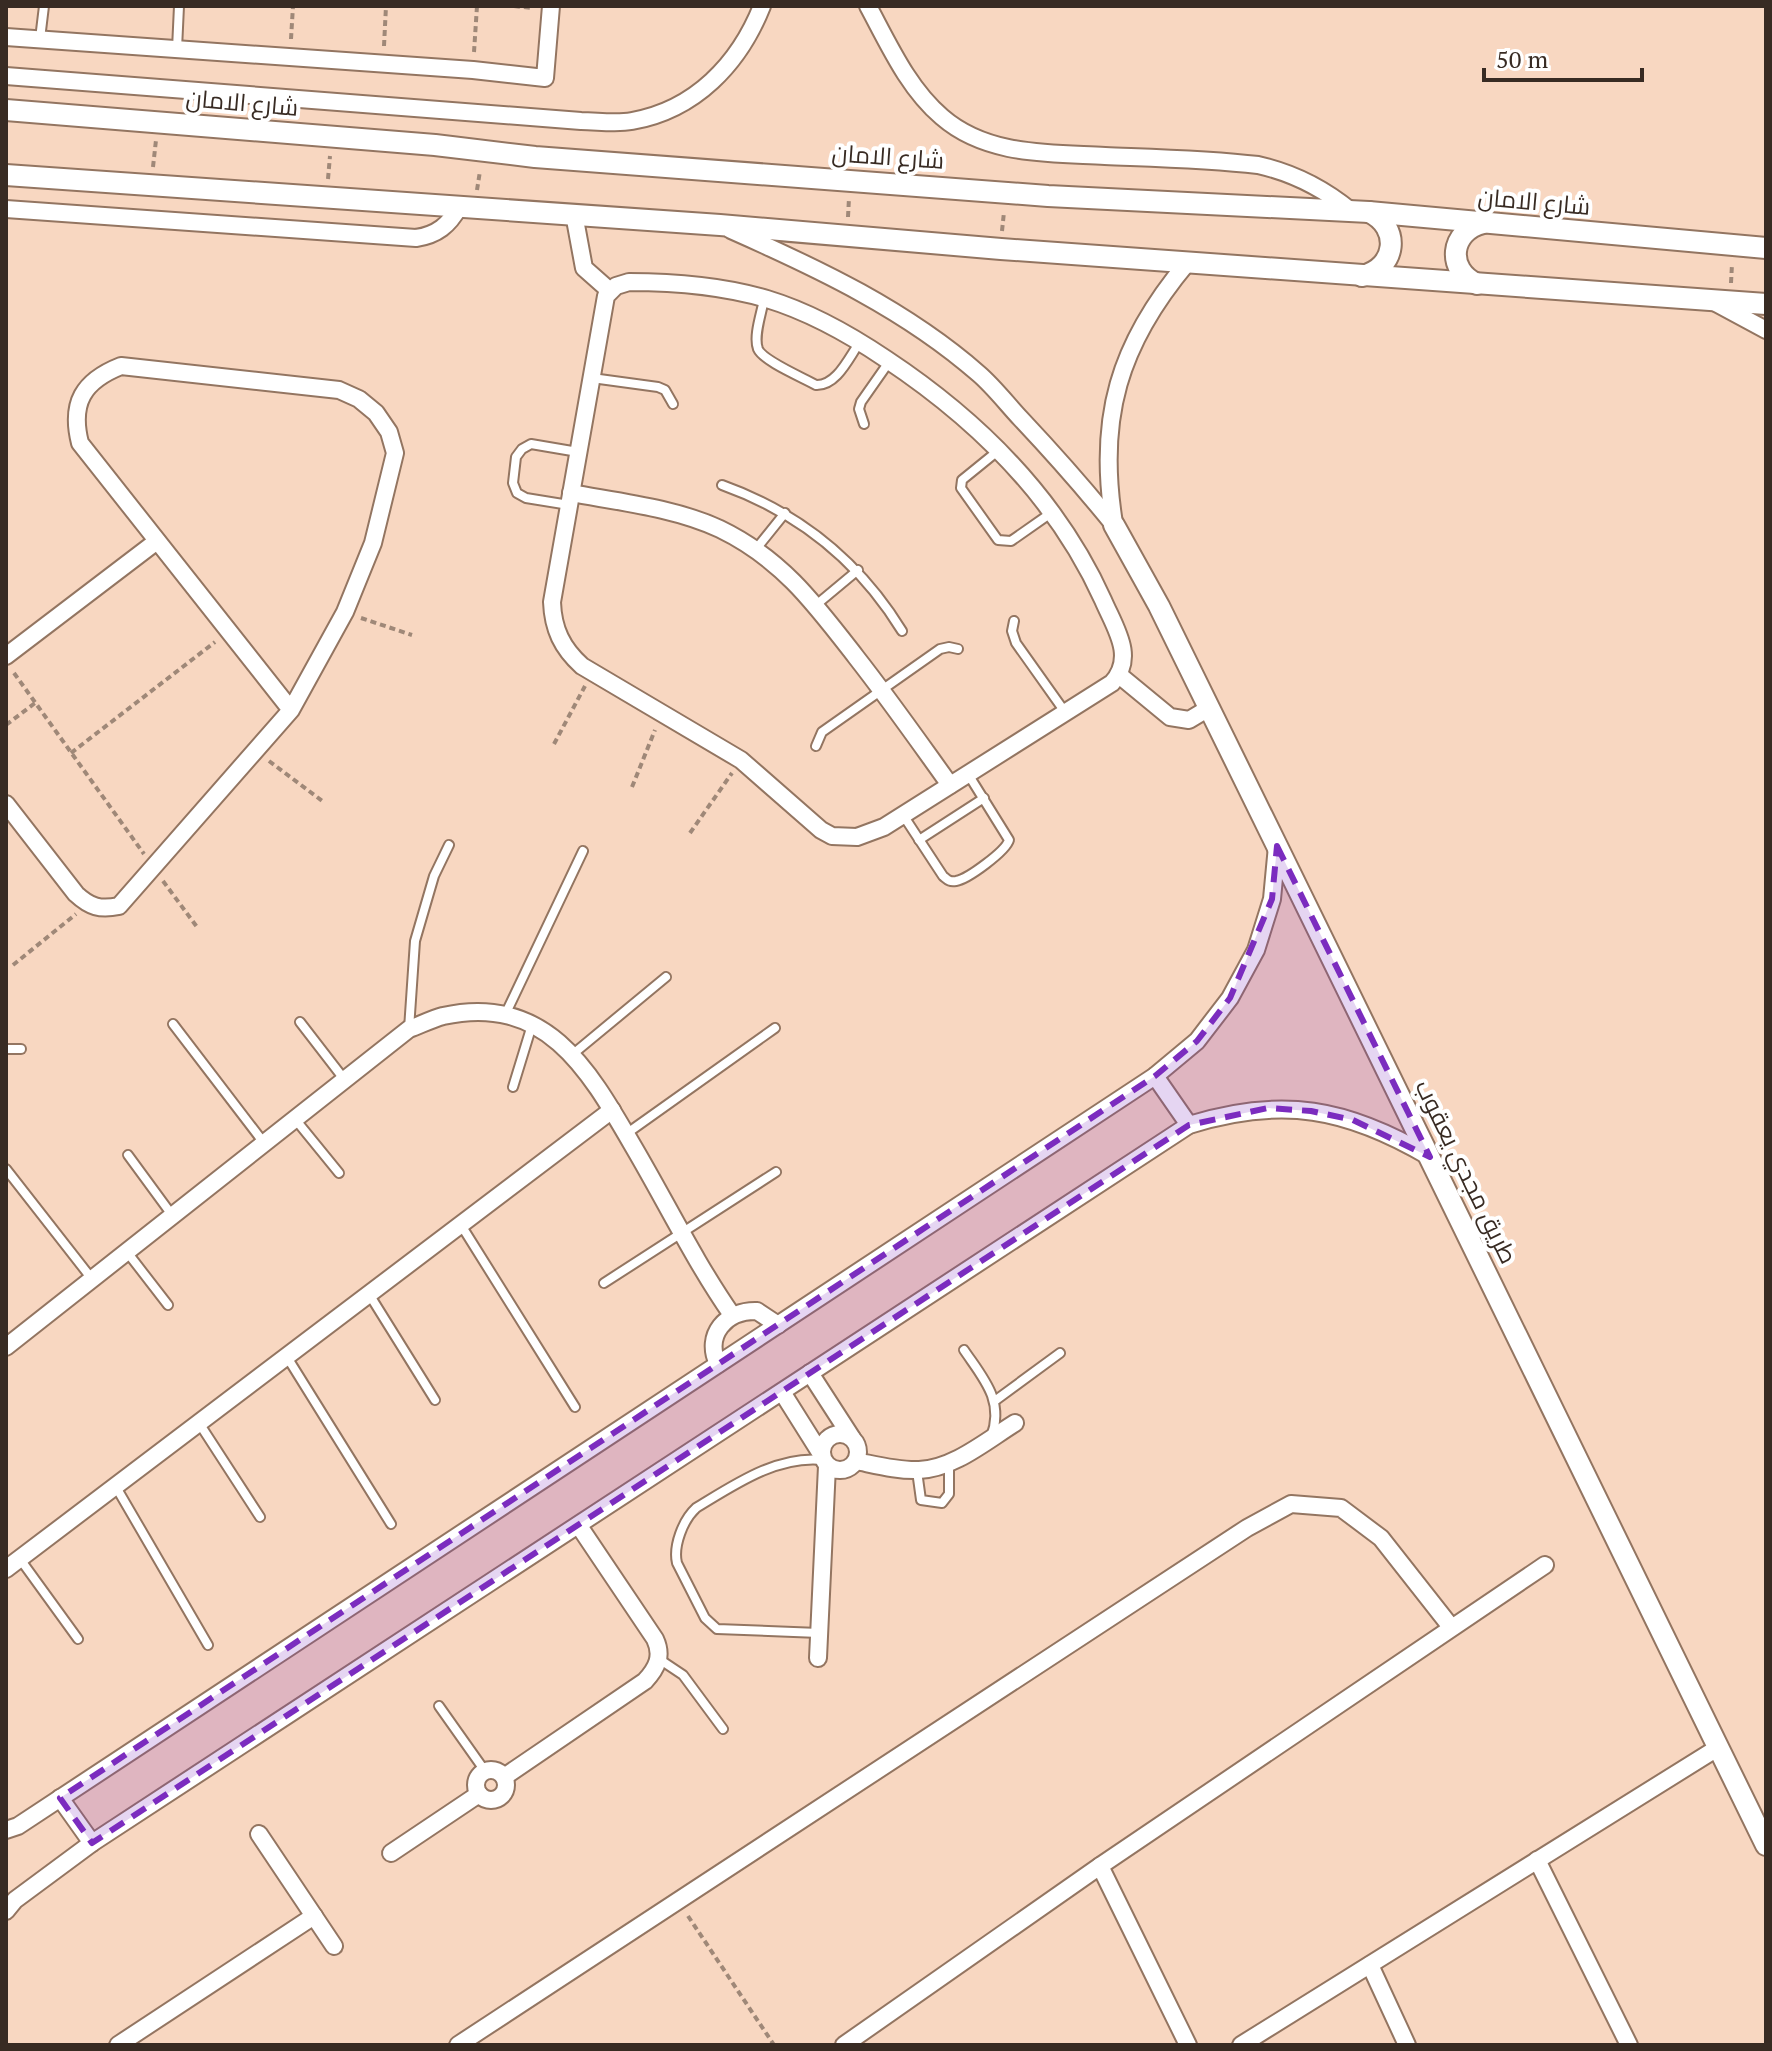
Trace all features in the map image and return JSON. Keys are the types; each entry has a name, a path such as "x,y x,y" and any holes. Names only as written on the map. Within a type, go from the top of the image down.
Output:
{"street":[{"path":"6,37 473,70 545,78 551,6"},
{"path":"6,76 581,121 630,122 676,108 709,86 739,52 762,6"},
{"path":"868,6 913,85 927,103 944,119 984,142 1029,152 1258,165 1278,170 1317,187 1360,212 1377,216 1389,230 1392,248 1385,264 1379,270 1362,276"},
{"name":"شارع الامان","path":"6,110 851,181 1360,212 1483,223 1732,256 1766,248"},
{"path":"7,179 151,185 574,214 1001,249 1766,304"},
{"path":"6,209 416,238 426,237 445,226 466,207"},
{"path":"574,214 584,268 610,291"},
{"path":"1477,284 1458,268 1455,251 1467,229 1483,223"},
{"name":"طريق مجدي يعقوب","path":"720,225 811,265 875,299 928,334 980,375 1074,476 1114,525 1159,606 1766,1845"},
{"name":"طريق مجدي يعقوب","path":"1114,525 1108,490 1107,454 1117,385 1144,319 1187,263"},
{"path":"664,282 764,298 818,318 860,342 955,408 1000,449 1072,544 1097,588 1122,644 1123,666 1119,675 1112,683 1066,713 903,815 868,835 844,838 821,830 741,760 582,666 565,648 554,626 552,602 606,296 610,291 622,283 664,282"},
{"path":"1709,300 1766,330"},
{"path":"6,804 88,905 103,909 119,906 291,710 345,612 373,543 395,453 389,432 376,413 359,399 339,390 121,366 103,373 88,386 78,404 75,423 80,443 291,710"},
{"path":"570,499 676,514 718,528 756,549 798,584 816,605 950,785"},
{"path":"6,656 157,541"},
{"path":"1119,675 1170,717 1189,720 1209,708"},
{"path":"6,1830 18,1826 1155,1076 1197,1041 1230,998 1256,950 1272,899 1277,846"},
{"path":"8,1341 127,1252 409,1029 442,1016 476,1012 505,1015 533,1025 554,1037 573,1054 612,1110 732,1315"},
{"path":"1155,1076 1189,1125"},
{"path":"6,1911 15,1900 92,1843 1189,1125 1225,1114 1268,1108 1311,1111 1353,1120 1393,1135 1430,1157"},
{"path":"13,1564 612,1110"},
{"path":"718,1364 714,1341 720,1326 732,1315 757,1311 778,1325"},
{"path":"782,1392 824,1460 840,1471 852,1466 858,1449 810,1373"},
{"path":"856,1461 917,1471 949,1463 1015,1423"},
{"path":"818,1658 822,1447 831,1436 852,1438"},
{"path":"458,2045 1247,1528 1291,1504 1341,1508 1371,1530 1381,1538 1451,1627"},
{"path":"504,1777 645,1681 659,1659 655,1639 579,1526"},
{"path":"844,2045 1100,1866 1545,1565"},
{"path":"1241,2045 1719,1747"},
{"path":"485,1771 499,1772 504,1777 507,1784 500,1798 493,1800 479,1794 477,1781 485,1771"},
{"path":"391,1853 479,1794"},
{"path":"60,1798 92,1843"},
{"path":"259,1834 334,1946"},
{"path":"1537,1860 1629,2045"},
{"path":"1100,1866 1188,2045"},
{"path":"118,2045 314,1916"},
{"path":"1370,1965 1407,2045"}],"lane":[{"path":"40,39 44,6"},
{"path":"177,49 179,6"},
{"path":"764,298 758,350 765,358 816,385 826,385 833,380 860,342"},
{"path":"864,424 859,409 861,402 889,361"},
{"path":"592,378 658,387 665,390 673,404"},
{"path":"570,499 526,498 517,493 513,483 516,457 531,444 579,452"},
{"path":"1000,449 962,480 961,488 998,540 1003,543 1011,541 1051,513"},
{"path":"722,485 785,513 824,539 858,570 902,631"},
{"path":"756,549 785,513"},
{"path":"816,605 858,570"},
{"path":"1014,621 1012,631 1016,643 1066,713"},
{"path":"816,746 822,732 940,649 958,649"},
{"path":"903,815 943,876 948,880 959,880 1008,846 1007,834 968,774"},
{"path":"919,840 984,798"},
{"path":"409,1029 415,941 434,876 449,845"},
{"path":"505,1015 583,851"},
{"path":"573,1054 666,977"},
{"path":"300,1022 345,1080"},
{"path":"173,1024 265,1143"},
{"path":"513,1087 533,1025"},
{"path":"626,1134 775,1028"},
{"path":"6,1049 21,1049"},
{"path":"295,1119 339,1173"},
{"path":"128,1155 173,1215"},
{"path":"6,1169 92,1279"},
{"path":"604,1283 776,1172"},
{"path":"461,1224 575,1407"},
{"path":"127,1252 168,1305"},
{"path":"369,1294 435,1400"},
{"path":"964,1350 996,1400 996,1419 991,1438"},
{"path":"996,1400 1060,1353"},
{"path":"287,1357 391,1524"},
{"path":"199,1423 260,1517"},
{"path":"819,1633 717,1629 705,1618 675,1554 688,1517 696,1508 775,1465 797,1459 824,1460"},
{"path":"917,1471 921,1500 942,1503 949,1494 949,1463"},
{"path":"115,1486 208,1645"},
{"path":"13,1564 78,1639"},
{"path":"659,1659 683,1675 723,1729"},
{"path":"439,1706 485,1771"}],"path":[{"path":"290,57 293,6"},
{"path":"384,64 386,6"},
{"path":"473,70 477,6"},
{"path":"151,185 158,122"},
{"path":"327,198 331,137"},
{"path":"466,207 483,151"},
{"path":"139,163 154,164"},
{"path":"846,236 851,181"},
{"path":"1001,249 1005,192"},
{"path":"1732,256 1743,267"},
{"path":"1730,302 1732,256"},
{"path":"345,612 412,635"},
{"path":"71,753 228,631"},
{"path":"6,662 197,927"},
{"path":"554,744 593,671"},
{"path":"6,725 35,703"},
{"path":"632,787 663,712"},
{"path":"256,751 325,803"},
{"path":"690,833 741,760"},
{"path":"13,965 88,905"},
{"path":"678,1901 774,2045"}],"highlighted area":[{"path":"1277,846 1430,1157 1353,1120 1311,1111 1268,1108 1189,1125 92,1843 60,1798 1155,1076 1197,1041 1230,998 1272,899"}]}
